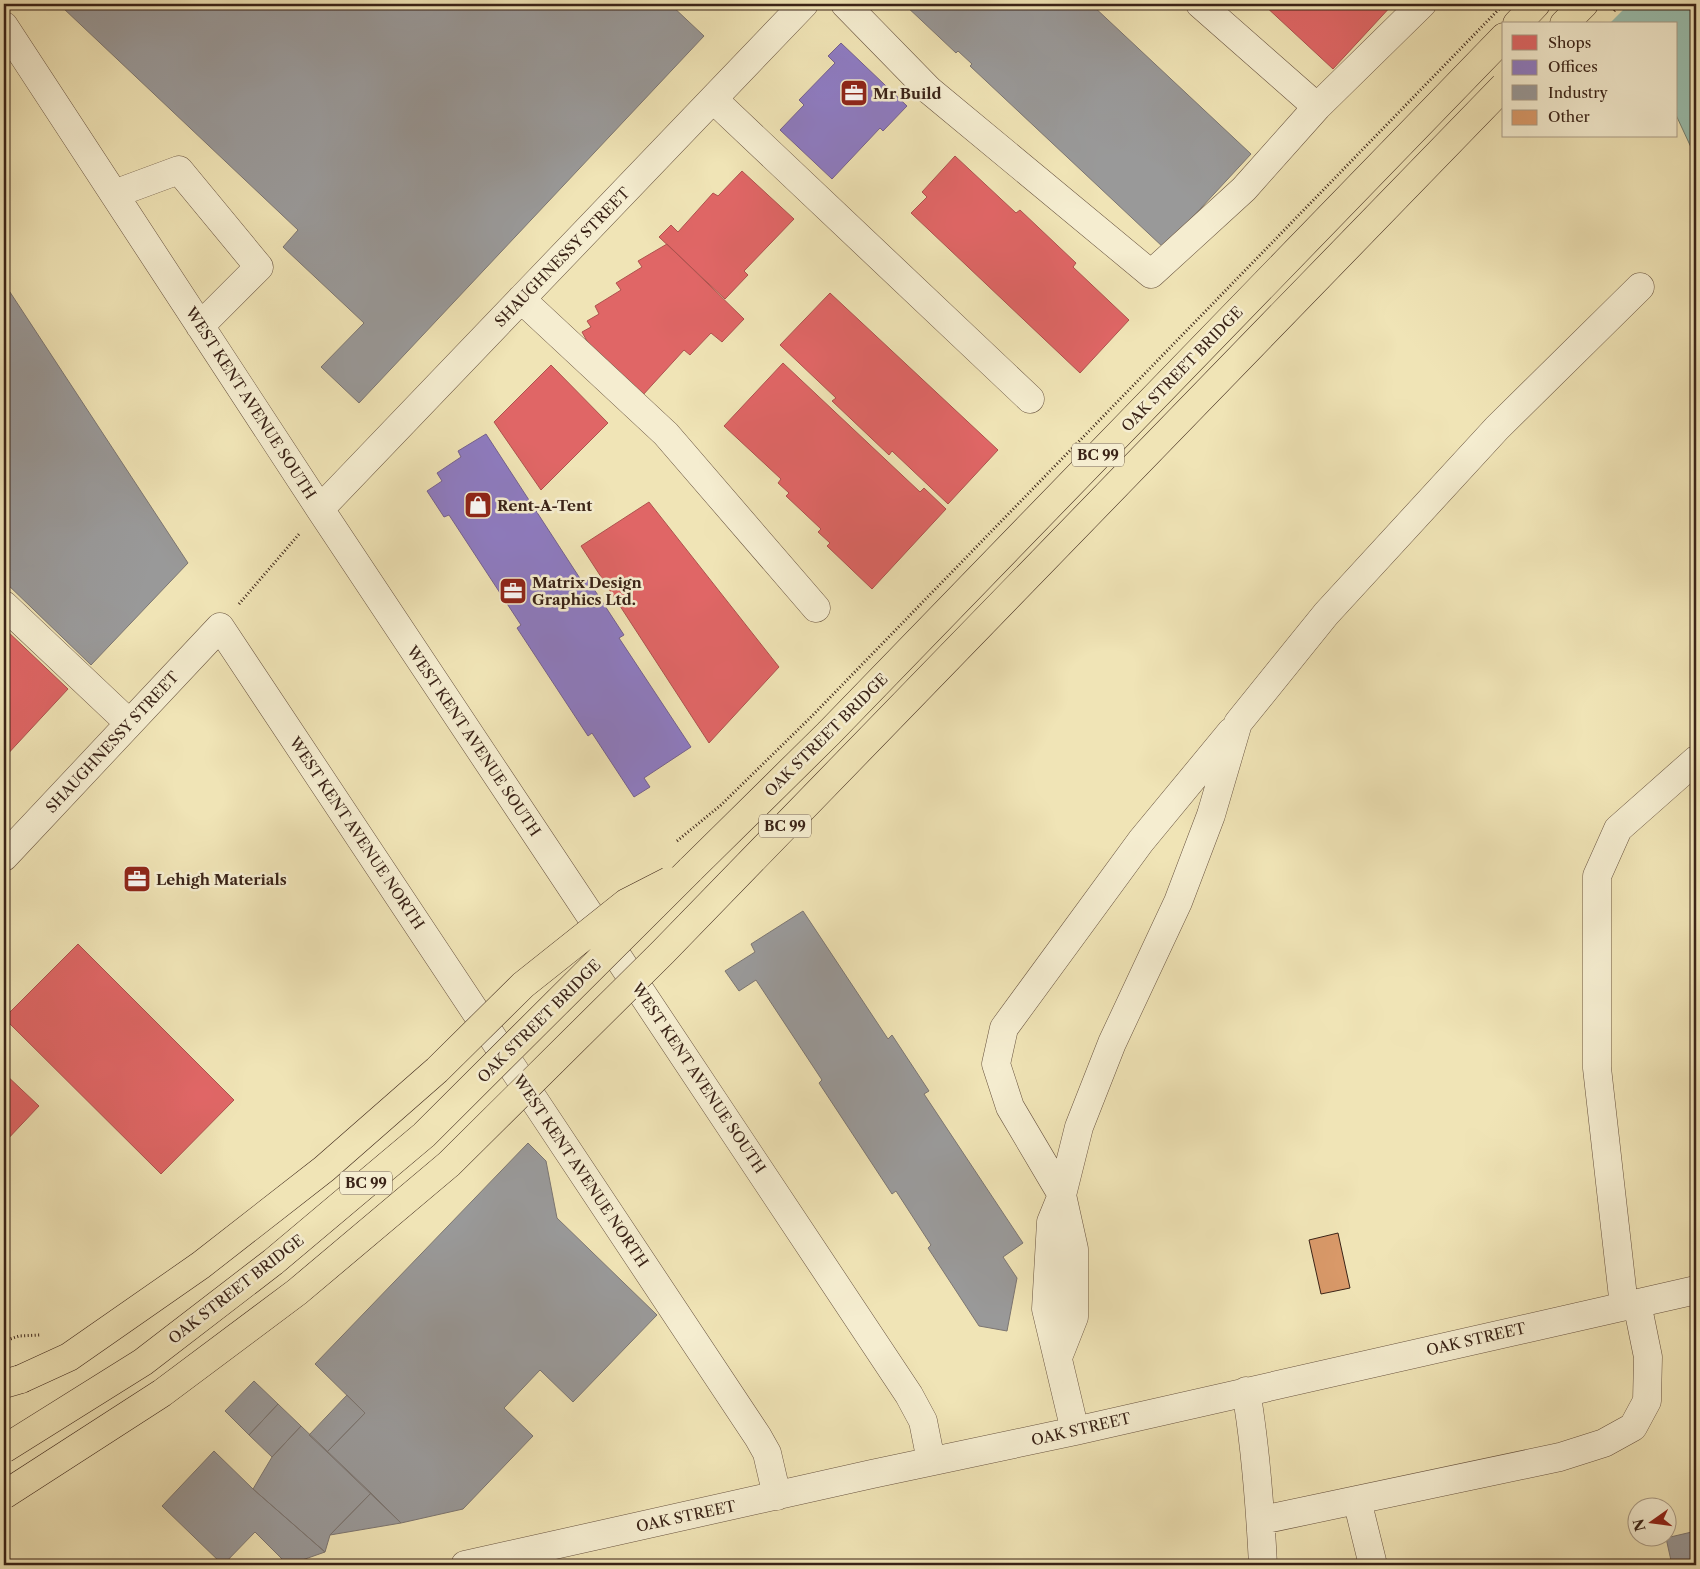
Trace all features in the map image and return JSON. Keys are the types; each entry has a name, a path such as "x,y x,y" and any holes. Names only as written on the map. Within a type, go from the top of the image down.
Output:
{"highway":[{"path":"1519,22 1536,4"},
{"path":"1566,22 1584,4"},
{"name":"OAK STREET BRIDGE","path":"4,1449 143,1362 272,1262 424,1135 829,733 1502,39"},
{"name":"BC 99","path":"4,1495 170,1387 297,1292 448,1164 664,952 1502,88"},
{"path":"13,1382 69,1357 201,1265 324,1169 437,1070 530,980 626,903 690,870"}],"street":[{"name":"SHAUGHNESSY STREET","path":"320,509 804,4"},
{"path":"845,4 929,90 1151,274 1244,189 1317,107 1422,4"},
{"path":"1200,4 1317,107"},
{"name":"WEST KENT AVENUE SOUTH","path":"4,26 320,509 909,1395 923,1421 932,1461"},
{"path":"713,98 1030,399"},
{"path":"114,194 179,170 259,267 200,326"},
{"path":"1062,1195 1010,1107 996,1064 1004,1028 1141,840 1326,614 1497,428 1640,287"},
{"path":"521,299 666,434 816,608"},
{"path":"4,605 129,723"},
{"name":"SHAUGHNESSY STREET","path":"4,857 220,627"},
{"name":"WEST KENT AVENUE NORTH","path":"220,627 758,1437 767,1453 777,1496"},
{"path":"1076,1430 1059,1355 1046,1309 1051,1222 1062,1195 1079,1127 1112,1044 1178,902 1211,815 1238,723"},
{"path":"1262,1520 1560,1457 1604,1443 1633,1427 1647,1401 1648,1357 1630,1305 1596,1068 1597,876 1618,829 1696,760"},
{"name":"OAK STREET","path":"465,1565 1696,1290"},
{"path":"1246,1391 1255,1444 1262,1520 1263,1565"},
{"path":"1357,1500 1373,1565"}],"path":[{"path":"676,842 721,805 812,716 1504,4"},
{"path":"220,627 320,509"}],"shaded area":[{"path":"1581,4 1696,4 1696,158 1678,119 1678,22 1597,22"}],"pier":[{"path":"1578,4 1629,4 1611,22 1594,22"}],"building: Shops":[{"path":"1263,4 1393,4 1333,69"},
{"path":"955,156 1016,213 1020,210 1076,263 1073,267 1129,320 1080,373 911,213 927,197 922,192"},
{"path":"742,171 794,219 744,271 748,275 725,299 659,237 671,225 678,232 713,193 718,196"},
{"path":"667,244 744,319 722,342 711,333 690,355 684,350 642,396 592,350 582,332 591,327 587,321 599,314 595,306 621,290 616,283 642,267 638,261"},
{"path":"830,293 998,450 948,504 892,451 889,455 832,401 836,398 780,345"},
{"path":"783,363 920,492 924,488 946,509 872,589 827,546 830,543 818,532 821,529 786,496 789,493 778,483 781,479 724,426"},
{"path":"551,365 608,423 541,490 494,422"},
{"path":"649,502 779,667 709,743 581,546"},
{"path":"4,628 68,689 4,758"},
{"path":"78,944 234,1100 161,1174 4,1018"},
{"path":"4,1073 39,1106 4,1143"}],"building: Offices":[{"path":"841,43 907,106 883,131 880,128 832,179 780,130 804,105 799,100 835,63 828,56"},
{"path":"486,434 583,583 588,580 624,635 619,638 691,747 644,778 650,787 634,797 592,733 588,736 517,628 521,625 449,515 444,517 427,491 442,481 437,473 461,457 458,451"}],"building: Industry":[{"path":"67,4 670,4 704,36 359,403 321,367 364,323 283,247 298,230 63,8"},
{"path":"904,4 1091,4 1251,154 1164,248 970,66 972,64 958,51 956,53"},
{"path":"4,283 188,563 91,665 4,581"},
{"path":"803,911 888,1039 892,1035 929,1091 924,1094 1023,1243 1003,1257 1017,1278 1007,1331 979,1326 928,1248 931,1245 896,1191 892,1194 819,1083 822,1080 756,980 739,991 725,971 755,952 751,944"},
{"path":"528,1143 546,1161 557,1218 657,1315 573,1402 540,1370 504,1408 533,1436 463,1509 401,1523 327,1452 365,1413 315,1364"},
{"path":"254,1381 278,1404 249,1435 225,1411"},
{"path":"347,1395 365,1413 327,1452 309,1435"},
{"path":"278,1404 301,1426 272,1457 249,1435"},
{"path":"301,1426 371,1493 330,1535 325,1552 253,1489 272,1457"},
{"path":"214,1451 253,1489 325,1552 288,1565 255,1532 223,1565 162,1506"},
{"path":"371,1493 401,1523 330,1535"},
{"path":"1696,1531 1696,1565 1672,1565 1668,1546 1678,1546 1678,1535"},
{"path":"722,1560 723,1565 699,1565"}],"building: Other":[{"path":"1338,1233 1350,1288 1321,1294 1309,1240"}],"place":[{"name":"Mr Build","path":"854,93"},
{"name":"Rent-A-Tent","path":"478,505"},
{"name":"Matrix Design Graphics Ltd.","path":"513,591"},
{"name":"Lehigh Materials","path":"137,879"}]}
